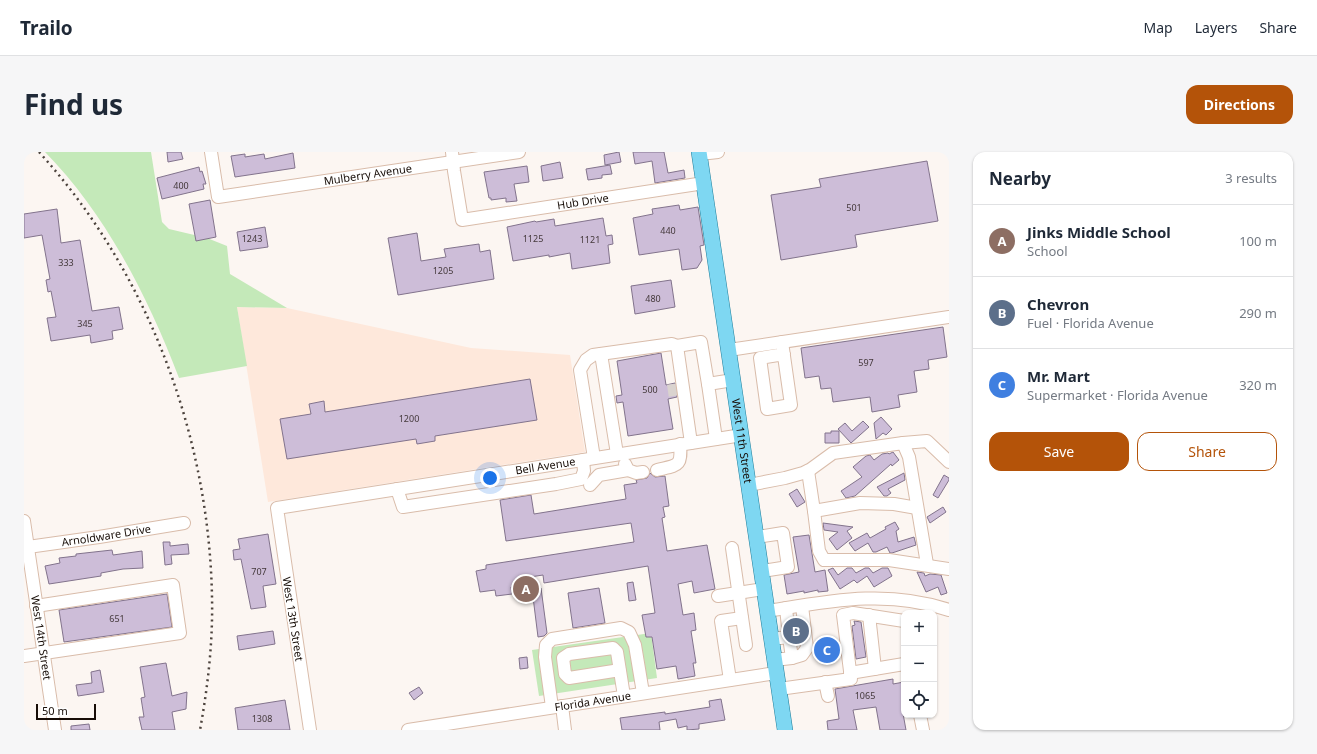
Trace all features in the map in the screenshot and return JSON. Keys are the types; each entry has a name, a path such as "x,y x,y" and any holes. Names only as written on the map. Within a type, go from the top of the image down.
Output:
{"main road":[{"name":"West 11th Street","path":"700,153 785,730"}],"street":[{"name":"Mulberry Avenue","path":"211,152 218,197 453,157 519,152"},
{"path":"700,153 718,152"},
{"name":"Hub Drive","path":"453,157 462,220 704,183"},
{"path":"729,350 949,317"},
{"path":"397,489 403,507 581,479 588,459 580,370 586,360 593,355 672,344 677,346 701,342 716,439"},
{"path":"782,342 784,354"},
{"path":"657,470 679,463 686,443 686,409 677,346"},
{"path":"601,354 620,454 628,470"},
{"path":"673,384 680,370"},
{"path":"708,384 734,380"},
{"path":"675,398 686,409"},
{"name":"Bell Avenue","path":"277,508 742,434"},
{"path":"749,484 789,477 808,471 833,453 903,443 927,441 949,462"},
{"path":"903,443 909,458 927,564"},
{"path":"590,485 599,475 628,470 636,473 643,472"},
{"path":"808,471 819,551 824,560 889,560 927,564 949,569"},
{"path":"814,510 860,503 894,504 918,508"},
{"name":"West 13th Street","path":"277,508 310,730"},
{"name":"West 14th Street","path":"24,521 55,730"},
{"name":"Arnoldware Drive","path":"28,546 99,537 184,523"},
{"path":"756,537 783,533 788,567 762,571"},
{"path":"732,548 746,645"},
{"path":"24,656 180,633 173,585 36,606"},
{"path":"718,596 764,589"},
{"path":"771,639 795,622 852,599 889,598 922,602 949,610"},
{"path":"768,611 795,622 807,648 802,655 792,658 795,622"},
{"path":"779,689 851,679 843,616 852,612 901,620"},
{"path":"869,615 875,669"},
{"path":"730,680 721,621 742,618"},
{"path":"565,730 557,707 545,656 546,645 552,639 621,628 629,632 635,645 643,693"},
{"name":"Florida Avenue","path":"408,730 730,680 775,666 792,658"},
{"path":"850,672 901,665"},
{"path":"620,670 624,696"},
{"path":"826,682 828,696"},
{"path":"921,718 923,730"}],"shaded area":[{"path":"237,307 287,308 471,348 570,355 585,452 268,502"}],"green space":[{"path":"45,152 151,152 162,222 169,229 207,238 227,246 230,274 287,308 237,307 247,366 179,378 154,317 106,229 67,176"},
{"path":"651,633 657,678 539,696 532,650"}],"building":[{"path":"167,152 181,152 183,159 168,162"},
{"path":"619,152 621,162 605,165 604,155"},
{"path":"633,152 664,152 668,173 684,170 685,178 655,183 652,161 635,164"},
{"path":"293,153 295,168 235,177 231,156 245,154 245,157 264,154 265,159"},
{"path":"927,161 938,221 855,235 857,247 781,260 771,195 821,187 819,179"},
{"path":"560,162 563,178 543,181 541,166"},
{"path":"610,165 612,174 602,175 602,178 588,180 586,169"},
{"path":"527,166 529,182 514,184 517,201 506,202 506,198 491,200 491,198 489,198 484,172"},
{"path":"199,167 200,172 202,171 206,184 203,184 204,189 162,199 157,178"},
{"path":"210,200 216,237 196,241 189,204"},
{"path":"679,205 680,210 698,207 704,245 700,246 702,260 697,268 682,270 679,249 639,255 633,218 653,214 652,209"},
{"path":"57,209 61,243 80,240 92,311 119,307 123,329 112,331 113,339 91,343 90,335 51,341 47,318 56,317 51,291 48,292 46,280 50,279 42,235 24,238 24,214"},
{"path":"603,218 606,236 612,235 613,244 608,245 610,263 572,269 570,253 513,261 507,227 535,221 554,219 555,226"},
{"path":"265,227 268,247 240,251 237,232"},
{"path":"417,233 421,261 446,257 444,249 479,244 480,252 490,250 494,279 398,295 388,238"},
{"path":"671,280 675,307 635,314 631,286"},
{"path":"943,327 947,357 928,360 929,369 914,371 917,392 898,395 900,407 872,412 870,397 833,402 831,388 821,389 819,376 805,378 801,348"},
{"path":"661,353 666,385 675,383 677,397 668,399 673,429 628,436 623,402 617,403 616,396 622,395 617,361"},
{"path":"530,379 537,420 435,436 435,441 417,444 416,439 287,459 280,419 311,414 309,404 324,401 325,412"},
{"path":"881,417 892,429 886,435 883,433 876,439 874,423"},
{"path":"863,421 869,427 851,443 838,429 845,423 852,431"},
{"path":"831,431 839,431 839,443 825,443 825,433 831,433"},
{"path":"893,452 899,460 892,466 891,464 855,496 846,498 841,491 862,477 853,467 866,456 870,455 874,460 882,454 889,454"},
{"path":"650,473 655,477 665,476 669,506 663,507 665,517 662,518 667,551 707,545 715,589 694,593 692,581 678,584 683,615 694,613 696,630 691,631 696,663 693,663 695,676 678,679 676,666 657,669 652,637 646,637 642,615 655,613 648,566 544,583 543,575 530,577 531,584 511,587 512,594 496,596 495,590 480,592 476,571 486,569 486,565 634,542 631,523 506,541 500,500 531,495 534,514 626,499 624,485 637,483 636,480 647,478"},
{"path":"904,473 905,480 888,489 891,493 884,496 877,487"},
{"path":"944,475 949,478 949,480 938,498 933,495"},
{"path":"797,489 805,502 797,507 789,494"},
{"path":"943,507 946,512 930,523 927,517"},
{"path":"895,522 899,529 896,531 898,542 914,537 916,545 890,553 887,547 873,552 868,543 855,551 849,543 867,533 870,538"},
{"path":"823,523 853,527 847,531 852,538 837,550 829,539 838,532 824,530"},
{"path":"268,534 276,584 263,586 266,607 251,609 241,559 234,560 233,550 240,549 238,539"},
{"path":"809,535 815,572 825,570 828,591 818,592 818,590 804,593 804,591 787,594 784,575 799,572 793,537"},
{"path":"163,542 170,542 170,546 188,544 189,554 171,555 172,564 165,565"},
{"path":"112,550 113,555 142,551 143,568 123,569 101,573 101,576 49,584 45,566 60,563 59,558 76,556 76,554"},
{"path":"833,568 838,575 847,568 852,568 856,573 865,568 869,568 873,573 882,568 888,568 892,576 874,587 867,576 857,583 854,580 840,589 828,570"},
{"path":"917,572 924,573 925,576 930,574 941,575 947,593 941,595 938,587 926,592"},
{"path":"633,582 636,600 629,601 627,583"},
{"path":"541,588 547,633 544,636 538,637 532,589"},
{"path":"599,588 605,623 573,628 568,593"},
{"path":"167,594 172,627 64,642 59,610"},
{"path":"854,621 861,622 866,657 856,659 852,626 855,625"},
{"path":"273,631 275,644 239,650 237,636"},
{"path":"828,639 828,642 837,641 839,656 820,660 819,654 817,654 816,646 820,641"},
{"path":"527,657 528,668 520,669 519,658"},
{"path":"166,663 172,696 187,692 186,709 172,712 175,730 142,730 139,717 144,717 141,698 145,697 140,667"},
{"path":"100,670 104,692 78,696 76,685 92,683 91,672"},
{"path":"893,679 893,684 901,683 901,718 904,718 906,730 880,730 876,707 853,710 857,730 828,730 827,721 839,719 835,689"},
{"path":"419,687 423,693 414,700 409,693"},
{"path":"721,699 725,720 699,724 699,729 687,730 687,726 678,728 676,719 659,722 660,730 622,730 620,718 665,712 665,714 710,707 709,701"},
{"path":"285,700 290,730 238,730 235,708"},
{"path":"89,724 90,730 71,730 71,726"}],"tunnel":[{"path":"673,384 675,398"}],"railway":[{"path":"39,152 78,199 112,250 141,303 165,359 185,417 199,476 208,537 212,597 212,630 209,664 200,730"}],"place":[{"name":"Jinks Middle School","path":"526,589"},
{"name":"Chevron","path":"796,631"},
{"name":"Mr. Mart","path":"827,650"}]}
